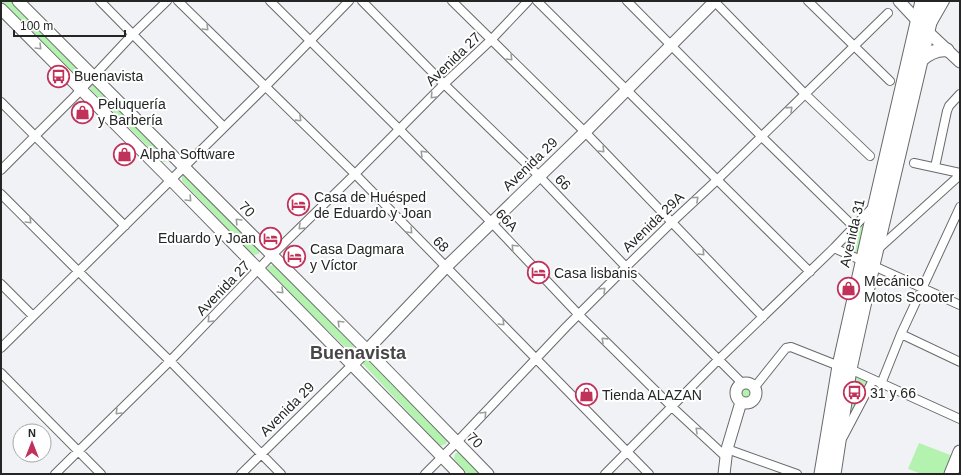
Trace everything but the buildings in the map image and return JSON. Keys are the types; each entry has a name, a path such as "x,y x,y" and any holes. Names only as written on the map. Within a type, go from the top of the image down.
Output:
{"main road":[{"name":"70","path":"18,1 367,350 488,474"},
{"name":"Avenida 29","path":"353,364 446,267 585,132 714,1"},
{"path":"899,1 928,32 960,62"},
{"name":"Avenida 31","path":"822,474 867,263 875,205 922,1"},
{"name":"Avenida 31","path":"867,263 876,251 935,1"},
{"path":"1,9 353,364 459,474"},
{"path":"921,60 933,52 947,50"},
{"name":"Avenida 31","path":"834,474 838,447 844,368"},
{"path":"743,384 749,384 754,388 755,394 753,400 748,403 741,402 736,397 738,388 743,384"},
{"path":"724,474 727,453 741,402"},
{"path":"951,474 960,452"}],"street":[{"path":"100,1 224,127"},
{"path":"1,170 82,89 166,1"},
{"name":"68","path":"178,1 355,174 650,474"},
{"name":"66A","path":"270,1 492,223 578,315 672,407 727,453 797,474"},
{"path":"1,348 265,87 349,1"},
{"name":"66","path":"362,1 444,84 539,176 626,267 743,384"},
{"path":"452,1 585,132 763,317"},
{"name":"Avenida 27","path":"55,474 170,361 272,255 400,130 444,84 491,40 528,1"},
{"path":"537,1 810,272"},
{"path":"627,1 854,228"},
{"path":"714,1 805,94 870,156"},
{"path":"808,1 890,81"},
{"name":"Avenida 31","path":"928,32 945,1"},
{"name":"Avenida 29A","path":"425,474 626,267 888,13"},
{"path":"935,167 947,111 949,106 960,94"},
{"path":"1,102 125,226"},
{"path":"914,163 960,174"},
{"path":"876,251 960,174"},
{"path":"1,194 170,361 280,474"},
{"path":"606,474 718,360 854,228 875,205"},
{"path":"881,384 901,334 922,288 958,218 960,208"},
{"path":"834,248 960,305"},
{"path":"1,284 33,316"},
{"path":"901,334 960,362"},
{"path":"754,388 786,348 791,347 873,380 960,420"},
{"name":"Avenida 29","path":"241,474 353,364"},
{"path":"1,373 101,474"},
{"path":"838,447 873,380"}],"green space":[{"path":"2,1 11,1 82,70 82,76 76,76 2,3"},
{"path":"91,84 94,84 169,159 168,161 163,162 91,90"},
{"path":"182,175 185,175 258,248 259,254 253,255 182,181"},
{"path":"875,205 862,261 835,248"},
{"path":"269,266 276,266 355,344 353,350 348,350 268,272 267,269"},
{"path":"368,358 446,438 446,444 440,446 362,363 362,361"},
{"path":"850,369 873,380 838,447"},
{"path":"746,387 751,389 753,394 751,399 746,401 741,399 739,394 741,389"},
{"path":"919,443 958,458 951,474 922,474 908,469"},
{"path":"458,452 461,453 482,474 468,474 454,459 455,454"}],"place":[{"name":"Buenavista","path":"59,76"},
{"name":"Peluquería y Barbería","path":"83,112"},
{"name":"Alpha Software","path":"125,154"},
{"name":"Casa de Huésped de Eduardo y Joan","path":"299,205"},
{"name":"Eduardo y Joan","path":"271,238"},
{"name":"Casa Dagmara y Víctor","path":"295,257"},
{"name":"Casa lisbanis","path":"539,273"},
{"name":"Mecánico Motos Scooter","path":"848,289"},
{"name":"31 y 66","path":"854,393"},
{"name":"Tienda ALAZAN","path":"586,395"}],"district":[{"name":"Buenavista","path":"358,353"}]}
